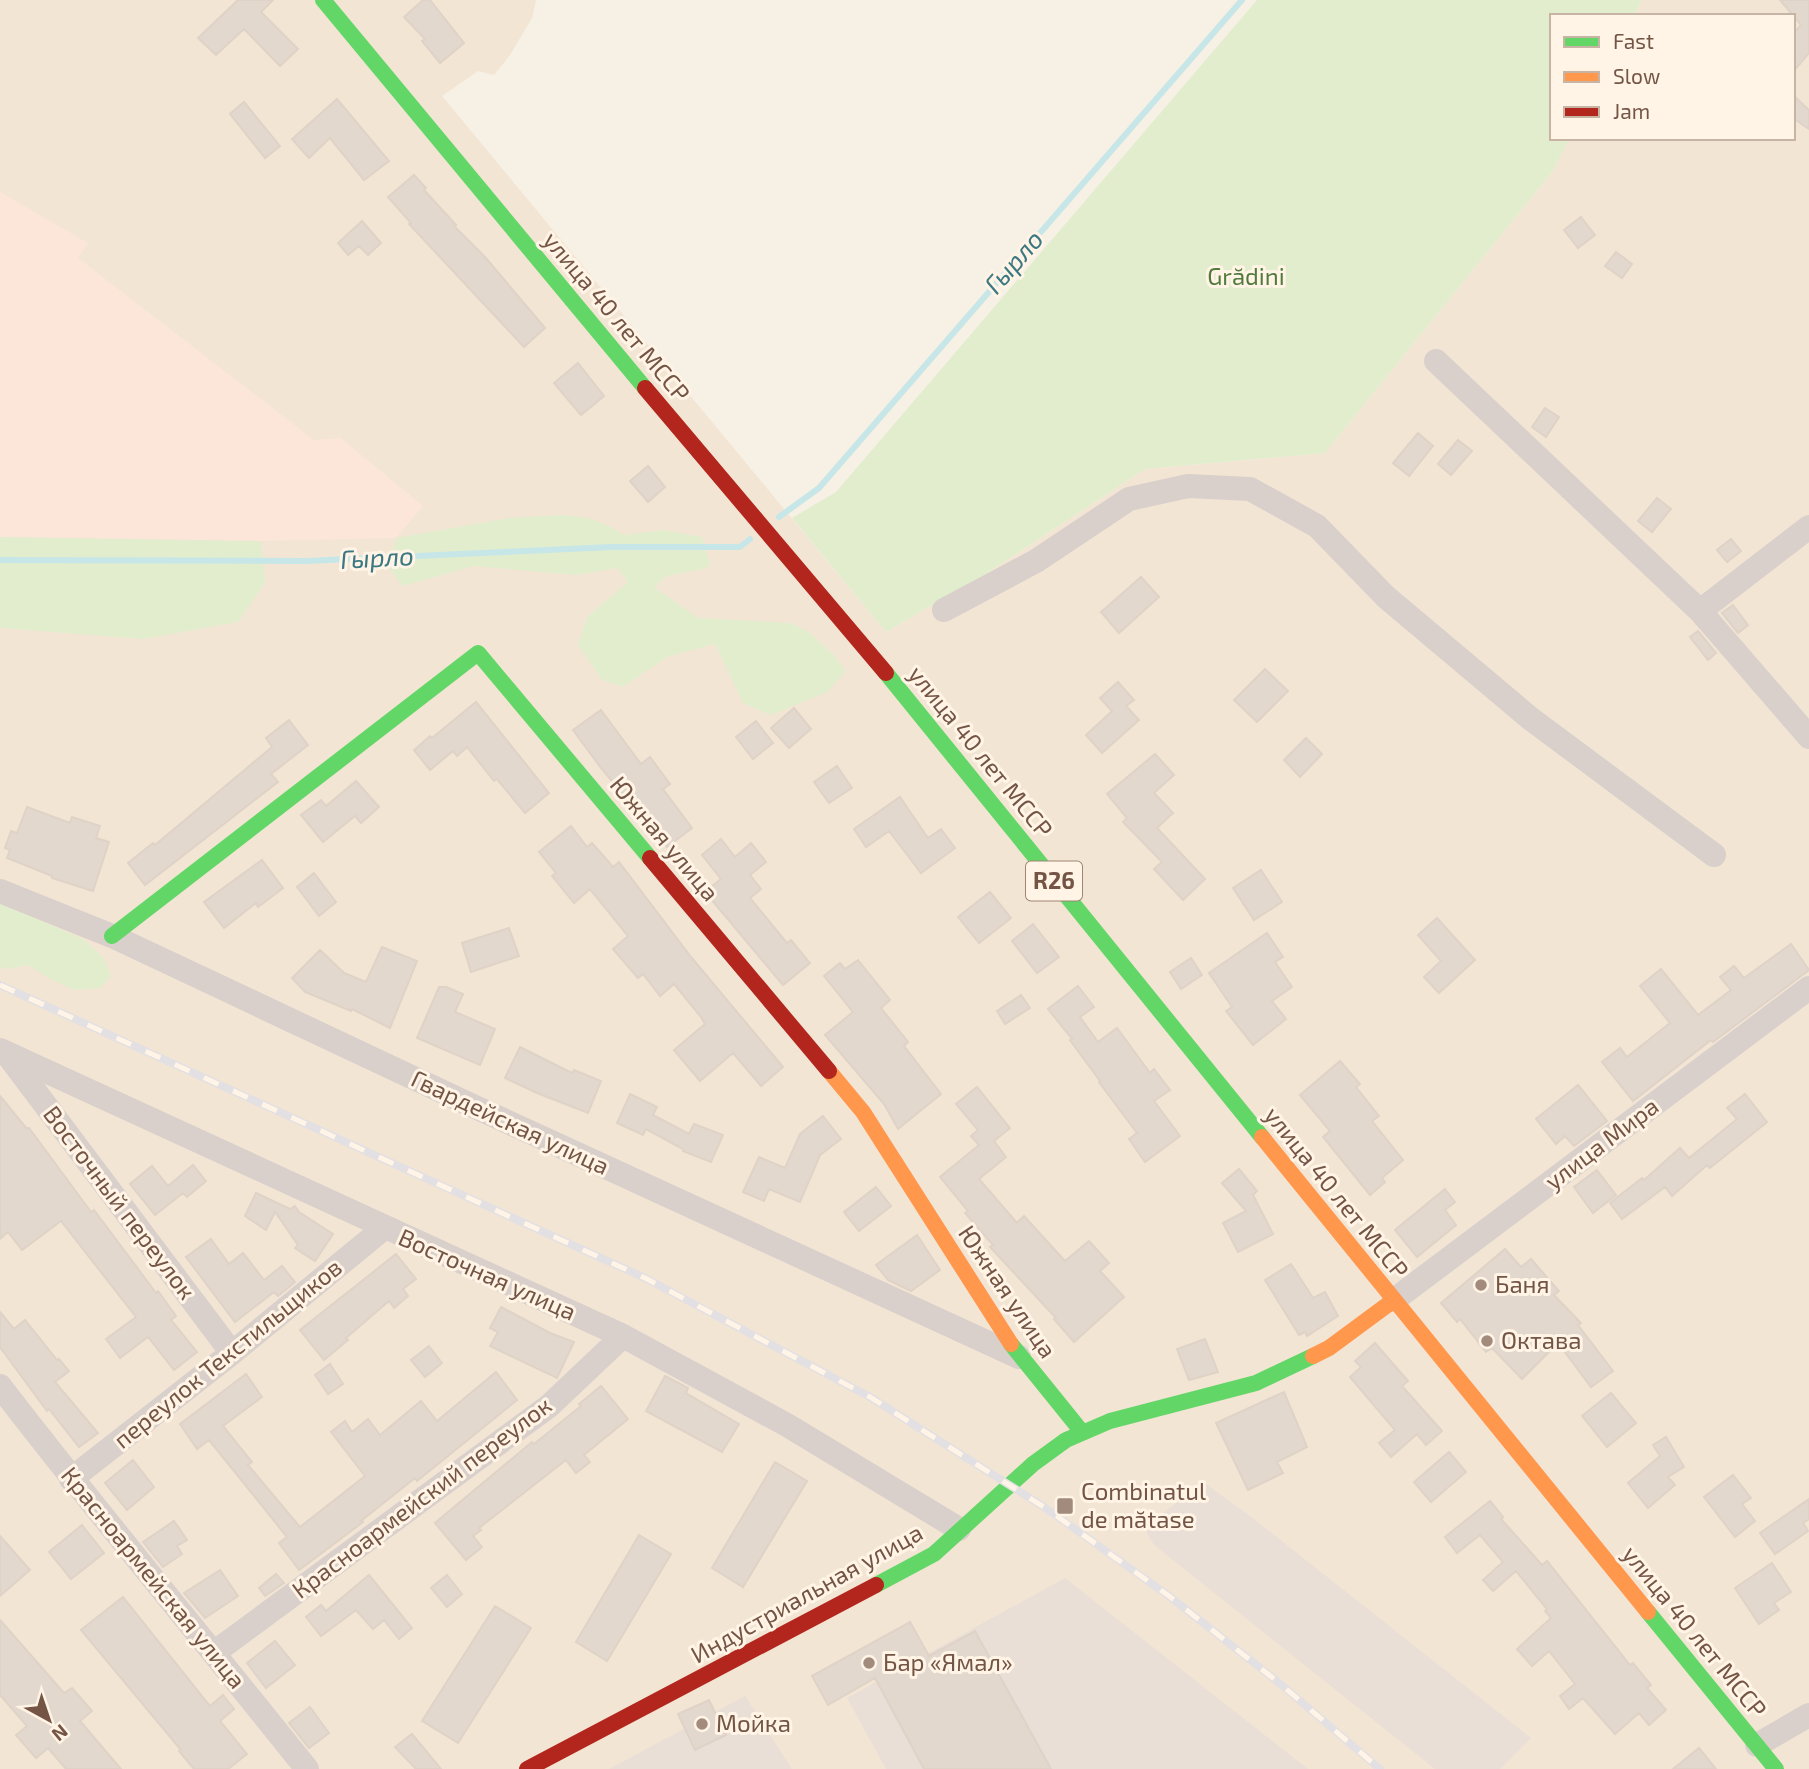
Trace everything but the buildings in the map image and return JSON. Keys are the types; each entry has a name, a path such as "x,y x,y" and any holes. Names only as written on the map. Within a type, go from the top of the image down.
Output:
{"street":[{"name":"улица 40 лет МССР","path":"323,0 642,385 838,614 1776,1769"},
{"path":"1436,361 1700,611 1809,737"},
{"path":"944,610 1036,561 1129,499 1188,486 1250,489 1317,526 1386,597 1531,719 1714,855"},
{"path":"1700,611 1809,527"},
{"name":"Южная улица","path":"112,936 478,653 863,1112 1019,1357 1082,1432"},
{"name":"Гвардейская улица","path":"0,891 112,936 473,1107 1019,1357"},
{"name":"улица Мира","path":"1394,1300 1809,988"},
{"name":"Восточная улица","path":"3,1051 623,1336 787,1425 959,1529"},
{"name":"Восточный переулок","path":"3,1051 232,1353"},
{"name":"переулок Текстильщиков","path":"71,1479 232,1353 384,1228"},
{"name":"Индустриальная улица","path":"527,1769 934,1554 1051,1450 1082,1432 1110,1421 1256,1383 1329,1348 1394,1300"},
{"name":"Красноармейский переулок","path":"215,1653 549,1406 623,1336"},
{"name":"Красноармейская улица","path":"0,1386 71,1479 307,1769"},
{"path":"1757,1745 1809,1715"}],"shaded area":[{"path":"0,0 536,0 532,18 510,55 494,75 478,71 442,96 886,632 989,572 1145,469 1325,453 1552,172 1569,140 1795,140 1795,14 1635,14 1642,0 1809,0 1809,1769 0,1769"},
{"path":"0,192 88,243 78,258 314,440 341,438 423,506 396,538 261,541 0,537"},
{"path":"1203,1482 1254,1519 1531,1738 1500,1769 1435,1769 1154,1545 1144,1528"},
{"path":"1065,1578 1308,1769 886,1769 847,1698"},
{"path":"745,1696 792,1769 609,1769"}],"green space":[{"name":"Grădini","path":"1257,0 1642,0 1635,14 1550,14 1550,140 1569,140 1552,172 1325,453 1145,469 989,572 886,632 792,518 836,492"},
{"path":"566,515 596,521 624,535 663,530 702,537 710,563 707,568 667,576 654,587 698,618 791,623 810,633 833,654 846,671 827,692 771,715 743,703 715,644 667,657 623,687 602,680 578,645 587,617 628,582 617,568 576,575 474,566 402,586 389,568 396,538 509,518"},
{"path":"0,537 261,541 265,583 238,622 143,639 0,628"},
{"path":"0,903 83,939 103,957 111,976 100,988 74,990 28,965 6,969 0,967"}],"waterway":[{"name":"Гырло","path":"779,517 819,488 1242,0"},
{"name":"Гырло","path":"0,560 306,561 612,547 740,547 750,539"}],"railway":[{"path":"0,985 645,1278 870,1397 1044,1507 1169,1596 1278,1682 1380,1769"}],"traffic: fast":[{"path":"323,0 645,388"},
{"path":"112,936 478,653 650,858"},
{"path":"886,673 1262,1137"},
{"path":"1011,1344 1082,1432"},
{"path":"876,1585 934,1554 1033,1464 1066,1440 1110,1421 1256,1383 1313,1356"},
{"path":"1648,1612 1776,1769"}],"traffic: slow":[{"path":"829,1071 863,1112 1011,1344"},
{"path":"1262,1137 1648,1612"},
{"path":"1313,1356 1329,1348 1394,1300"}],"traffic: jam":[{"path":"645,388 886,673"},
{"path":"650,858 829,1071"},
{"path":"527,1769 876,1585"}],"place":[{"name":"Баня","path":"1481,1285"},
{"name":"Октава","path":"1487,1341"},
{"name":"Combinatul de mătase","path":"1065,1506"},
{"name":"Бар «Ямал»","path":"869,1663"},
{"name":"Мойка","path":"702,1724"}]}
